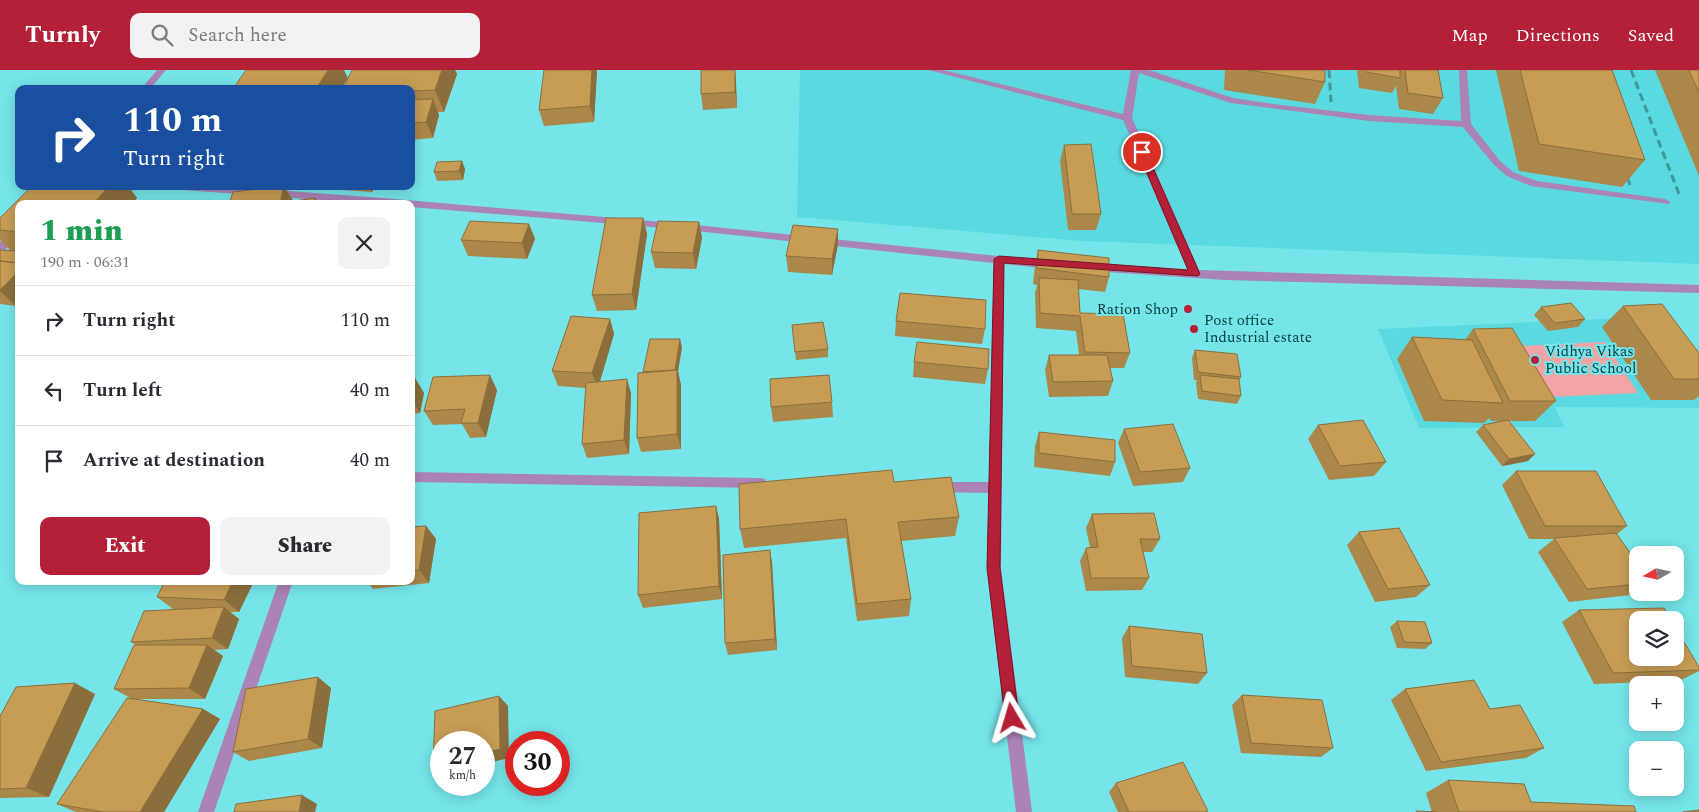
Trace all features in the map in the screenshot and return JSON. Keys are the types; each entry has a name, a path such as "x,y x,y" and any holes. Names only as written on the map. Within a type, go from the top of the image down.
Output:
{"street":[{"path":"149,85 162,70"},
{"path":"932,70 1127,118"},
{"path":"1135,70 1127,118 1195,274"},
{"path":"1140,70 1231,100 1273,107 1369,118 1466,124"},
{"path":"1463,70 1466,124 1497,163 1510,174 1535,184 1665,202"},
{"path":"225,190 365,200"},
{"path":"415,204 686,227 1072,266 1195,274 1699,289"},
{"path":"0,248 15,233"},
{"path":"999,259 994,568 1024,812"},
{"path":"415,477 777,484"},
{"path":"926,486 995,488"},
{"path":"206,812 285,585"}],"shaded area":[{"path":"800,70 1699,70 1699,264 1083,241 797,217"},
{"name":"Vidhya Vikas Public School","path":"1649,317 1699,392 1699,408 1555,407 1564,427 1419,428 1378,329"},
{"path":"1605,342 1638,393 1549,397 1520,346"}],"building":[{"path":"246,70 328,70 319,85 236,85"},
{"path":"352,70 442,70 435,90 415,91 415,85 345,85"},
{"path":"544,70 592,70 590,106 539,110"},
{"path":"701,70 735,70 735,92 701,94"},
{"path":"1248,70 1325,70 1325,82"},
{"path":"1366,70 1400,70 1400,78 1366,72"},
{"path":"1405,70 1438,70 1443,98 1408,93"},
{"path":"1520,70 1612,70 1645,160 1539,144"},
{"path":"1689,70 1699,70 1699,93"},
{"path":"433,99 426,122 415,123 415,100"},
{"path":"1091,144 1101,214 1072,214 1064,145"},
{"path":"462,161 459,171 434,172 437,162"},
{"path":"28,190 105,190 97,200 18,200"},
{"path":"283,190 281,200 230,200 233,192"},
{"path":"15,203 15,232 0,230 0,218"},
{"path":"606,218 643,218 632,294 592,295"},
{"path":"470,221 529,224 522,243 461,240"},
{"path":"658,221 699,222 693,253 651,252"},
{"path":"793,225 838,229 832,259 786,256"},
{"path":"0,250 15,251 15,263 0,261"},
{"path":"1038,250 1109,258 1109,277 1037,268"},
{"path":"0,261 15,263 15,275 0,290"},
{"path":"1039,278 1078,280 1080,313 1123,314 1130,353 1085,352 1080,316 1040,313"},
{"path":"900,293 986,300 985,329 896,321"},
{"path":"1571,303 1585,319 1555,323 1541,307"},
{"path":"1662,304 1699,353 1699,379 1674,379 1623,306"},
{"path":"571,316 610,319 592,373 552,371"},
{"path":"823,322 828,349 795,352 792,325"},
{"path":"1512,328 1556,401 1510,401 1473,329"},
{"path":"1412,337 1472,340 1503,403 1442,400"},
{"path":"650,339 680,339 675,370 643,372"},
{"path":"917,342 989,349 988,369 914,362"},
{"path":"1195,350 1237,354 1241,377 1198,372"},
{"path":"1049,355 1107,355 1113,381 1053,382"},
{"path":"677,370 677,434 637,438 638,373"},
{"path":"490,375 478,423 461,423 465,409 424,411 433,377"},
{"path":"829,375 832,402 771,407 770,379"},
{"path":"1200,375 1239,379 1241,396 1202,391"},
{"path":"627,379 624,440 582,444 586,383"},
{"path":"1363,420 1386,462 1340,466 1318,425"},
{"path":"1508,420 1535,454 1509,459 1483,425"},
{"path":"1173,424 1190,468 1140,472 1124,429"},
{"path":"1039,432 1115,440 1115,462 1039,453"},
{"path":"892,470 894,482 951,477 959,517 898,522 911,599 857,604 846,519 740,529 739,484"},
{"path":"1516,471 1596,471 1627,526 1545,526"},
{"path":"716,506 719,586 638,595 639,513"},
{"path":"1154,513 1160,539 1140,539 1149,578 1091,578 1086,548 1098,547 1092,514"},
{"path":"426,526 419,570 415,570 415,527"},
{"path":"1399,528 1430,585 1388,589 1359,532"},
{"path":"1616,533 1629,551 1629,585 1587,589 1554,538"},
{"path":"770,550 775,639 725,643 723,555"},
{"path":"163,585 231,585 224,600 157,597"},
{"path":"224,607 212,638 131,642 144,611"},
{"path":"1664,608 1666,611 1629,611 1629,666 1684,666 1684,642 1699,670 1613,673 1579,610"},
{"path":"1397,621 1425,622 1432,643 1404,642"},
{"path":"1129,626 1202,634 1207,673 1132,666"},
{"path":"134,645 207,645 189,688 114,689"},
{"path":"318,677 308,739 233,752 246,689"},
{"path":"1474,680 1490,709 1520,705 1544,748 1441,762 1405,689"},
{"path":"75,683 26,788 0,789 0,716 16,687"},
{"path":"1242,695 1322,700 1333,748 1251,743"},
{"path":"499,696 500,749 495,750 495,731 434,731 435,711"},
{"path":"127,698 203,709 140,812 103,812 57,804"},
{"path":"1183,762 1208,811 1129,812 1116,783"},
{"path":"1448,780 1524,784 1531,802 1634,806 1636,812 1459,812"},
{"path":"302,795 299,812 234,812 236,804"},
{"path":"1699,810 1699,812 1683,812"}],"railway":[{"path":"1329,70 1331,102"},
{"path":"1631,70 1679,194"},
{"path":"1624,167 1630,185"}],"place":[{"name":"Ration Shop","path":"1188,309"},
{"name":"Post office Industrial estate","path":"1194,329"},
{"name":"Vidhya Vikas Public School","path":"1535,360"}],"route":[{"path":"1012,718 994,568 999,259 1195,274 1142,152"}]}
